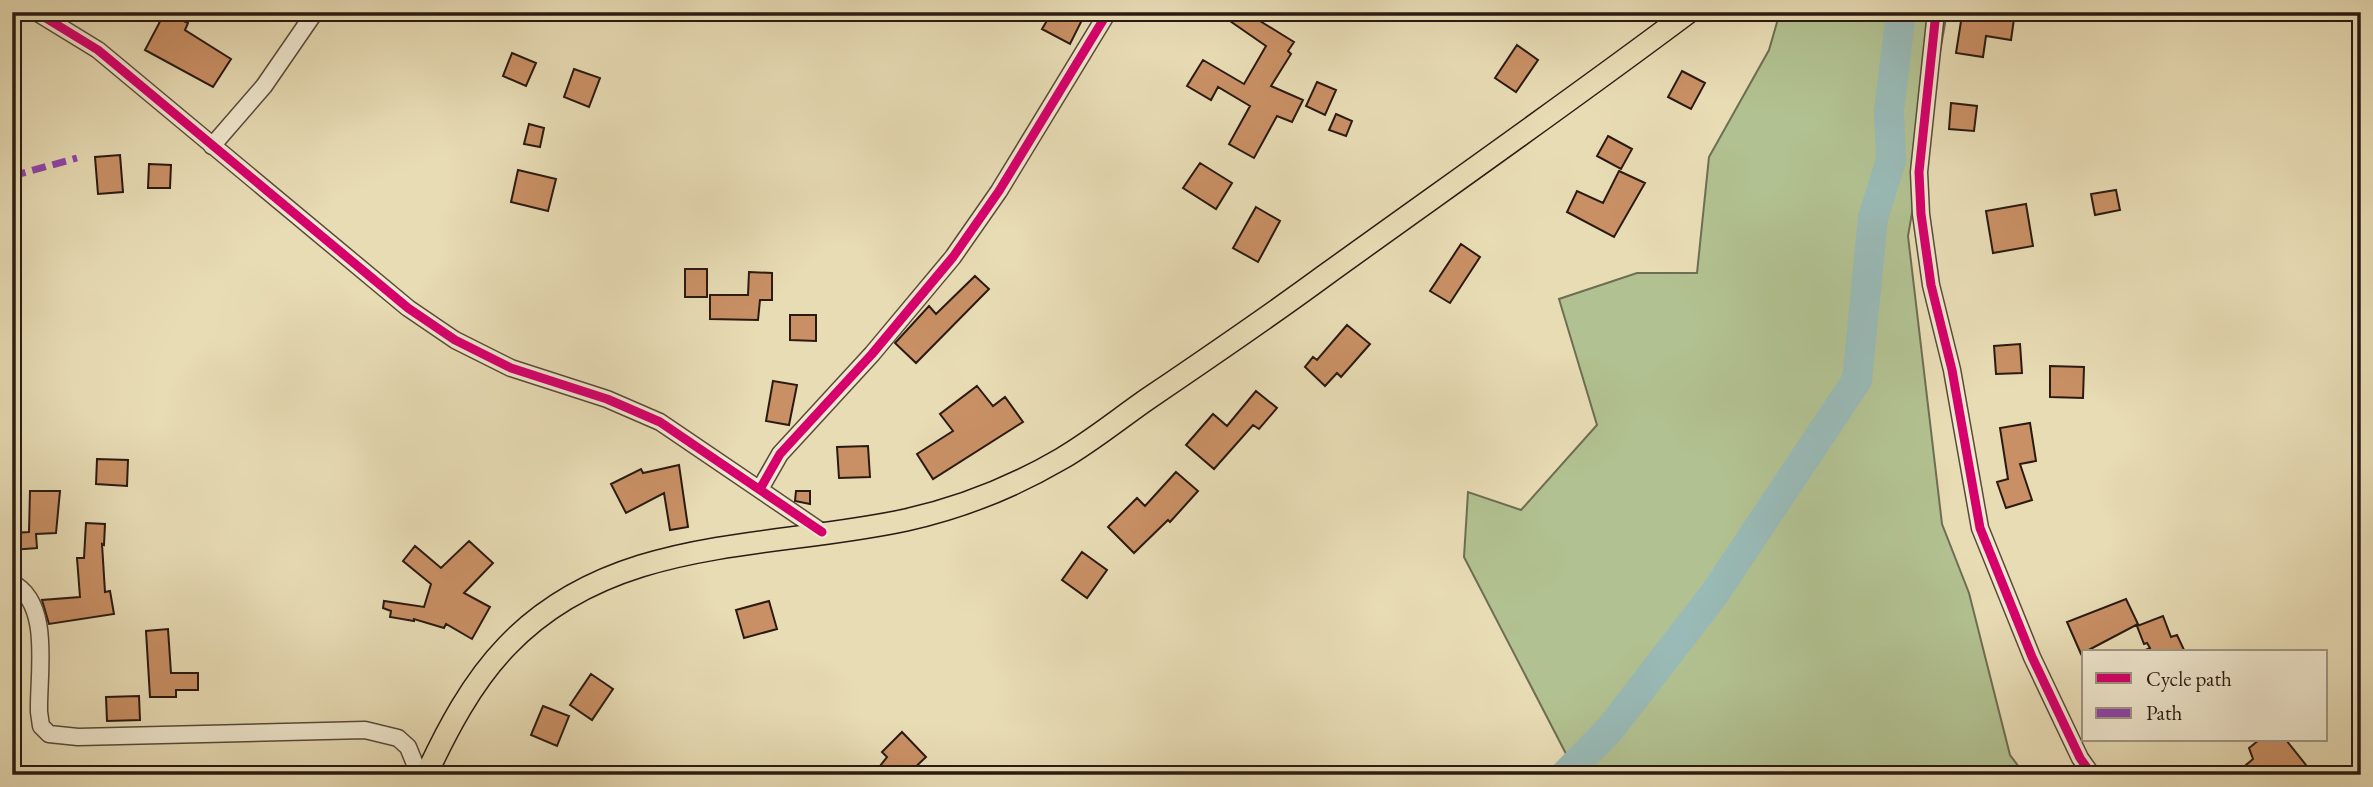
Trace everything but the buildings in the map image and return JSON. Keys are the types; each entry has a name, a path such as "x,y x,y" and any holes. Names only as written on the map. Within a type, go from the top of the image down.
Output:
{"main road":[{"path":"426,773 479,680 507,646 540,617 578,591 613,574 653,561 822,531 903,520 950,508 1014,484 1064,458 1266,318 1689,12"}],"street":[{"path":"36,12 98,50 408,307 455,340 511,368 607,399 660,422 822,531"},
{"path":"212,146 264,86 315,12"},
{"path":"760,489 780,454 873,354 953,257 999,191 1108,12"},
{"path":"1936,12 1919,172 1921,214 1931,285 1952,370 1980,528 2032,656 2080,758 2092,775"},
{"path":"12,583 25,589 38,616 39,712 41,726 49,734 78,737 365,730 398,738 408,747 417,768 426,773"}],"green space":[{"path":"1780,12 1947,12 1908,236 1942,524 1969,593 2010,755 2025,775 1577,775 1464,557 1468,492 1521,510 1597,425 1559,299 1637,273 1697,273 1709,157 1769,50"}],"waterway":[{"path":"1565,775 1610,729 1715,593 1857,380 1873,218 1891,160 1889,111 1901,12"}],"marked path":[{"path":"12,176 77,158"}],"cycle path":[{"path":"36,12 98,50 408,308 455,340 511,368 607,399 660,422 822,532"},
{"path":"760,489 780,454 872,354 953,257 999,191 1108,12"},
{"path":"1936,12 1919,172 1921,214 1931,285 1952,370 1980,528 2032,657 2080,758 2092,775"}]}
